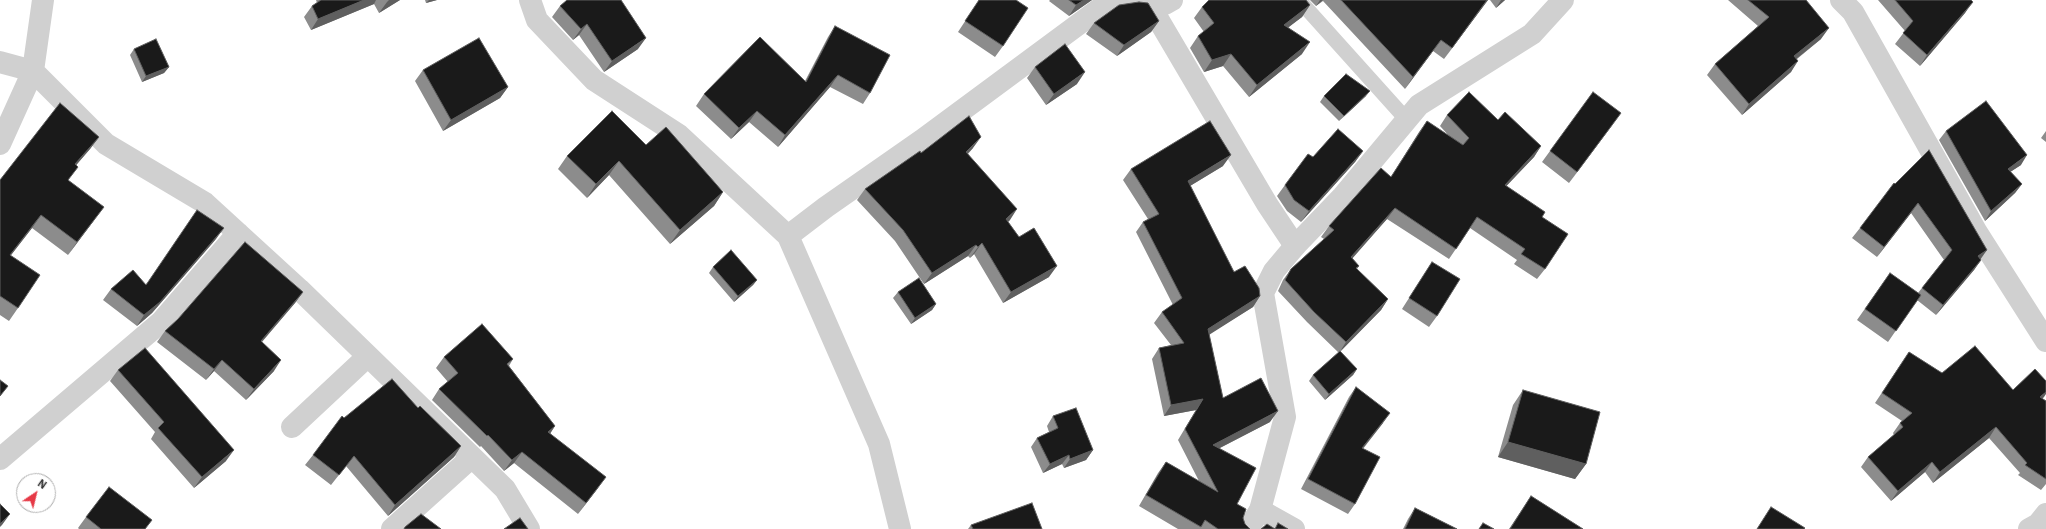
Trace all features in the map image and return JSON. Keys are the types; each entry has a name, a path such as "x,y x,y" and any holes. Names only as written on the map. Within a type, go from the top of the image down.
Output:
{"street":[{"path":"0,144 34,71 43,0"},
{"path":"530,0 537,20 594,80 679,135 788,236 879,444 900,529"},
{"path":"788,236 826,207 922,140 1106,4 1131,0 1165,4 1172,0"},
{"path":"1248,529 1260,510 1285,417 1263,293 1274,271 1295,246 1343,196 1419,105 1532,34 1563,0"},
{"path":"1841,0 1853,12 1976,231 2046,341"},
{"path":"1148,2 1267,204 1295,246"},
{"path":"0,62 34,71 106,144 205,203 368,356 505,489 529,529"},
{"path":"0,459 161,322 238,233"},
{"path":"292,427 368,356"},
{"path":"392,529 472,457"},
{"path":"1260,510 1294,529"},
{"path":"2029,529 2038,524 2046,514"}],"lane":[{"path":"1299,0 1406,119"}],"building":[{"path":"321,0 364,0 318,19 312,6"},
{"path":"567,0 621,0 646,38 612,61 587,24 581,29 560,6"},
{"path":"979,0 1016,0 1028,8 1003,46 965,21"},
{"path":"1069,0 1084,0 1076,5"},
{"path":"1209,0 1306,0 1310,5 1284,25 1310,42 1257,85 1231,54 1212,60 1198,36 1214,23 1202,7"},
{"path":"1341,0 1487,0 1452,48 1441,40 1413,77"},
{"path":"1748,0 1806,0 1829,28 1794,56 1798,61 1749,104 1715,64 1769,17"},
{"path":"1895,0 1971,0 1973,2 1927,55 1903,33 1913,21"},
{"path":"1139,2 1148,3 1159,21 1124,45 1094,23 1119,5"},
{"path":"835,26 890,55 870,93 838,75 785,135 757,111 739,128 704,94 760,37 806,82"},
{"path":"479,38 508,87 451,120 423,70"},
{"path":"156,39 169,67 146,76 134,49"},
{"path":"1065,44 1085,72 1054,94 1035,67"},
{"path":"1346,74 1370,91 1344,116 1324,96"},
{"path":"1469,92 1498,120 1505,112 1541,146 1505,185 1545,212 1542,217 1568,234 1545,269 1521,254 1525,249 1477,217 1456,249 1395,208 1351,257 1359,266 1356,268 1388,299 1346,342 1314,312 1285,280 1291,269 1334,230 1329,226 1381,168 1391,177 1427,121 1463,145 1469,138 1447,115"},
{"path":"1593,92 1621,113 1577,172 1550,151"},
{"path":"1986,101 2027,155 2008,169 2022,184 1991,211 1946,131"},
{"path":"60,103 99,137 75,164 78,167 68,180 104,207 77,242 41,215 10,255 40,275 18,308 0,296 0,180"},
{"path":"612,111 646,145 666,127 723,192 680,230 619,161 596,184 567,156"},
{"path":"969,116 981,137 966,152 1017,209 1006,219 1019,237 1034,228 1057,266 1011,292 982,243 978,247 976,245 932,273 903,230 865,189 920,151 921,153"},
{"path":"1210,121 1231,155 1188,181 1234,272 1245,266 1259,288 1260,296 1208,329 1223,398 1261,378 1278,411 1213,445 1256,468 1237,504 1246,509 1243,518 1245,524 1250,529 1218,529 1205,520 1201,527 1146,495 1166,462 1218,492 1185,429 1203,399 1171,405 1159,348 1184,343 1162,312 1182,298 1143,222 1159,214 1131,169"},
{"path":"1338,129 1363,151 1309,211 1294,200 1285,185 1308,154 1313,157"},
{"path":"1929,150 1987,250 1978,256 1981,260 1943,305 1922,288 1952,250 1918,203 1884,247 1860,228 1894,183 1895,184"},
{"path":"197,210 224,228 160,302 144,315 111,289 133,270 146,285"},
{"path":"245,242 303,292 261,341 281,360 254,389 222,360 214,369 165,331 178,319"},
{"path":"731,250 757,280 738,296 713,267"},
{"path":"1432,262 1460,279 1437,316 1409,298"},
{"path":"1890,273 1921,295 1896,331 1865,309"},
{"path":"919,278 936,304 915,318 898,292"},
{"path":"482,324 513,359 507,364 555,426 548,432 606,477 586,503 522,452 512,460 439,389 458,373 444,357"},
{"path":"1975,346 2013,390 2035,369 2046,381 2046,392 2040,397 2046,401 2046,479 2025,465 2027,463 1996,427 1940,472 1932,462 1898,491 1868,457 1903,427 1900,423 1912,413 1882,393 1909,352 1942,373"},
{"path":"145,348 234,450 202,477 158,428 164,422 118,370"},
{"path":"1340,351 1357,369 1329,394 1313,375"},
{"path":"392,379 418,408 420,406 461,446 395,505 354,456 339,475 313,455 342,416 344,418"},
{"path":"0,380 8,386 0,396"},
{"path":"1356,387 1390,413 1362,448 1380,457 1355,504 1308,479"},
{"path":"1523,390 1600,412 1586,464 1508,442"},
{"path":"1076,408 1093,450 1070,459 1069,455 1050,464 1037,438 1058,428 1053,416"},
{"path":"109,487 152,520 145,529 101,529 86,517"},
{"path":"1531,496 1583,529 1510,529"},
{"path":"1032,503 1042,529 973,529 971,525"},
{"path":"0,504 10,514 0,524"},
{"path":"1771,507 1805,528 1757,529"},
{"path":"1415,508 1457,529 1405,529"},
{"path":"421,514 441,529 404,529"},
{"path":"520,518 528,529 504,529"},
{"path":"1278,523 1288,529 1275,529"},
{"path":"1483,523 1494,529 1479,529"},
{"path":"1267,524 1275,529 1261,529"}]}
